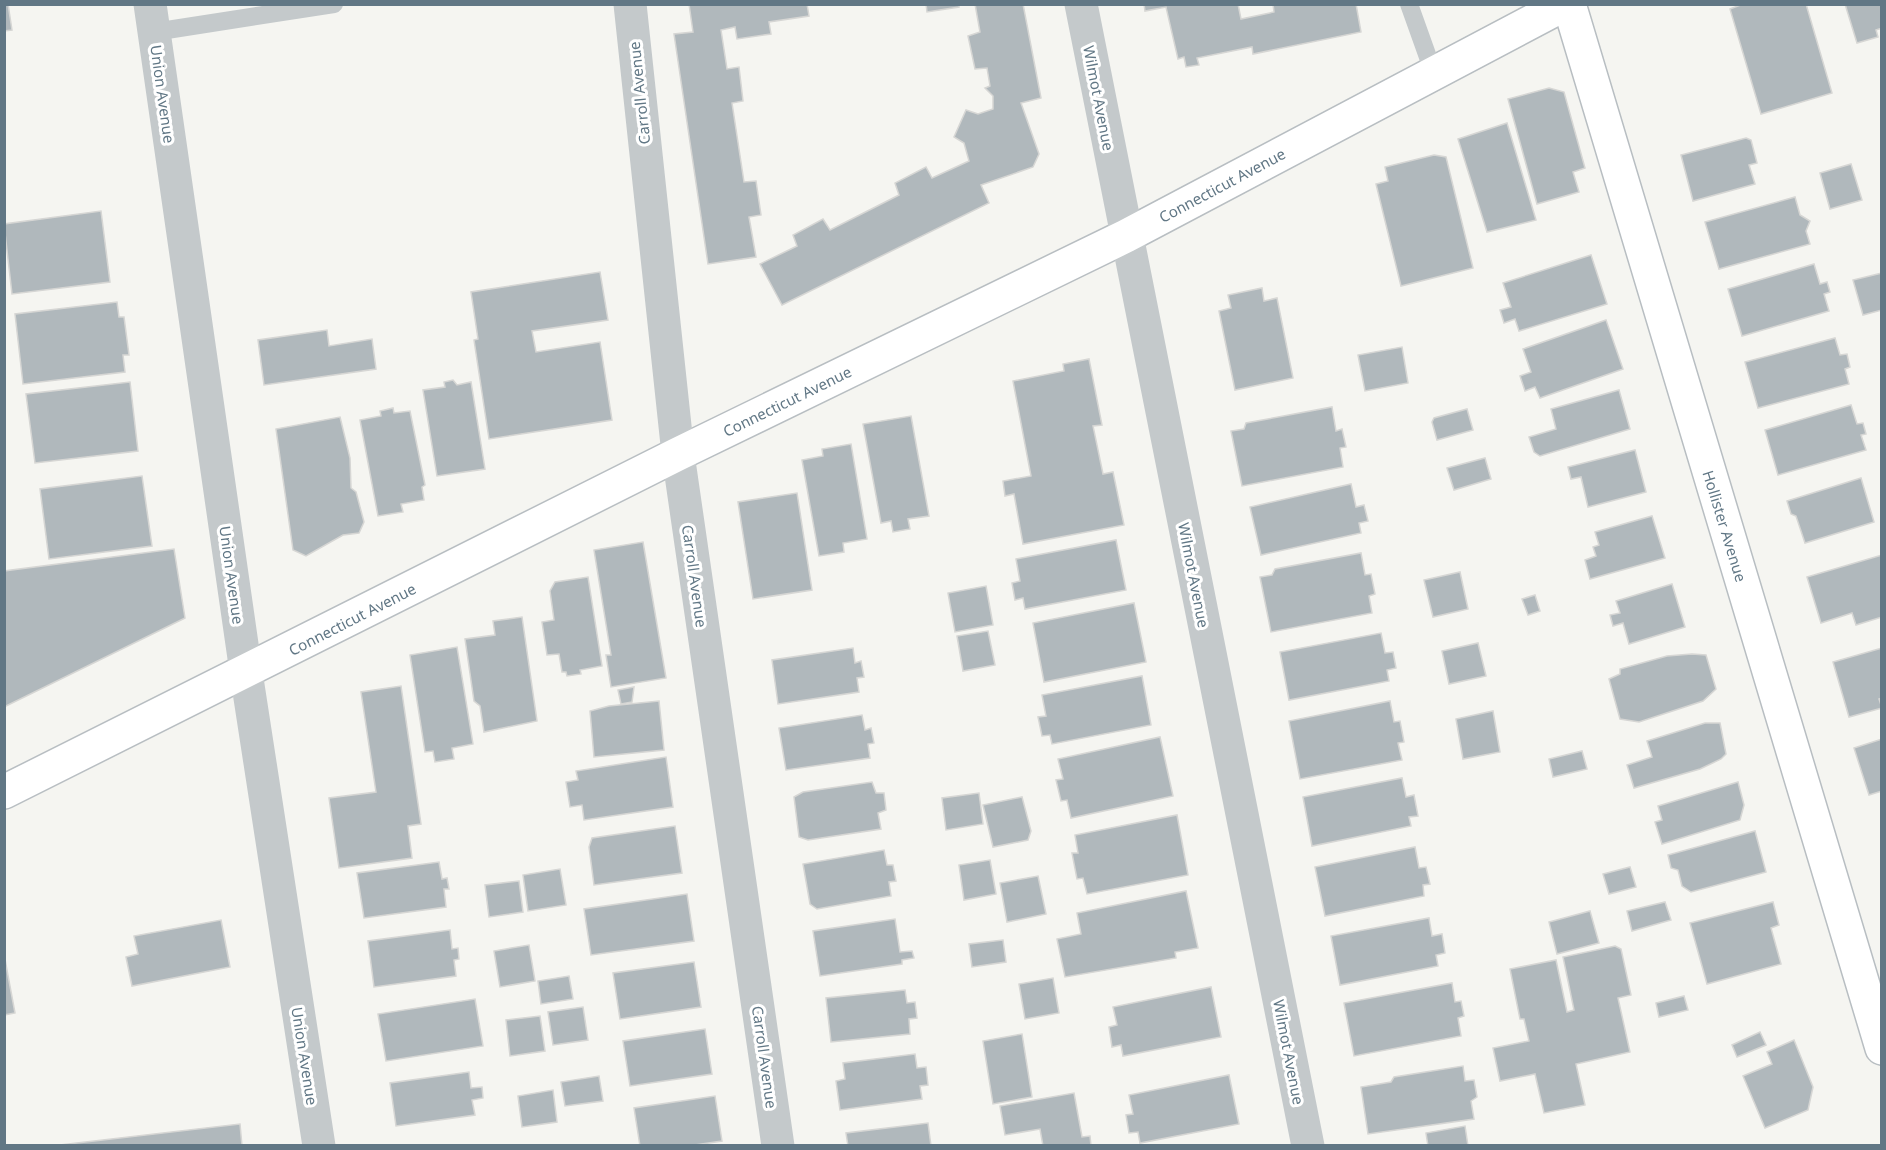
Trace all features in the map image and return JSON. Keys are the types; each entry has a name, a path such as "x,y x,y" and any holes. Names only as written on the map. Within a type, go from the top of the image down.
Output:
{"main road":[{"name":"Connecticut Avenue","path":"4,792 678,454 1126,236 1567,4"},
{"name":"Hollister Avenue","path":"1567,4 1881,1048"}],"street":[{"name":"Carroll Avenue","path":"630,4 678,454 778,1146"},
{"name":"Wilmot Avenue","path":"1081,4 1308,1146"},
{"name":"Union Avenue","path":"152,18 246,672 319,1146"}],"lane":[{"path":"152,18 334,4"},
{"path":"1409,4 1434,74"}],"building":[{"path":"4,4 8,4 12,30 4,31"},
{"path":"689,4 807,4 809,16 769,22 771,34 737,39 735,27 721,30 727,69 739,67 743,101 732,103 744,182 756,181 761,215 749,217 756,257 708,264 674,34 693,32"},
{"path":"926,4 959,4 959,7 927,12"},
{"path":"975,4 1023,4 1041,98 1021,103 1039,154 1033,167 981,185 989,203 782,305 760,264 797,246 793,235 823,219 830,230 899,195 895,183 926,167 932,178 969,161 964,143 954,137 966,110 978,114 993,109 993,96 985,88 990,86 987,68 975,69 968,36 980,32"},
{"path":"1144,4 1238,4 1241,19 1274,12 1273,4 1356,4 1361,32 1253,54 1252,47 1197,58 1199,65 1186,67 1184,57 1178,59 1166,7 1145,11"},
{"path":"1743,4 1806,4 1832,93 1761,114 1730,9"},
{"path":"1845,4 1882,4 1882,28 1876,30 1878,37 1857,43"},
{"path":"1549,88 1564,92 1585,168 1573,172 1579,192 1537,204 1508,99"},
{"path":"1507,123 1536,220 1487,232 1458,139"},
{"path":"1746,138 1751,140 1757,163 1749,165 1755,184 1693,201 1681,155"},
{"path":"1434,155 1446,157 1473,268 1401,286 1376,184 1388,181 1385,167"},
{"path":"1851,164 1862,200 1830,209 1820,173"},
{"path":"1795,197 1800,215 1810,221 1806,231 1810,244 1719,269 1705,222"},
{"path":"101,211 110,282 12,294 4,224"},
{"path":"1591,255 1607,304 1519,331 1515,319 1504,323 1500,310 1511,307 1503,283"},
{"path":"1814,264 1820,284 1827,282 1830,292 1824,294 1829,311 1742,336 1728,289"},
{"path":"600,272 608,320 532,331 536,352 600,342 612,420 489,439 474,340 478,339 471,292"},
{"path":"1882,273 1882,310 1863,315 1853,280"},
{"path":"1262,288 1264,301 1277,298 1293,378 1235,390 1219,311 1231,308 1228,295"},
{"path":"117,302 119,317 124,317 129,355 123,355 125,372 23,384 15,314"},
{"path":"1606,320 1623,369 1540,398 1535,387 1525,391 1520,376 1531,372 1523,349"},
{"path":"327,330 329,346 372,339 376,369 264,385 258,340"},
{"path":"1835,338 1840,355 1847,354 1850,367 1845,369 1849,384 1758,408 1745,362"},
{"path":"1402,347 1408,383 1365,391 1358,355"},
{"path":"1089,359 1102,425 1093,426 1103,474 1113,472 1124,525 1023,544 1014,494 1005,496 1003,481 1031,476 1013,381 1064,371 1063,364"},
{"path":"453,380 457,385 471,382 485,469 437,476 423,390 445,387 444,382"},
{"path":"130,382 138,451 35,463 26,394"},
{"path":"1619,390 1630,429 1540,456 1534,452 1529,437 1556,429 1551,409"},
{"path":"1851,405 1857,424 1863,423 1866,434 1861,435 1866,450 1778,475 1765,430"},
{"path":"1332,407 1336,431 1342,429 1346,447 1340,448 1343,467 1242,486 1231,431 1244,429 1246,423"},
{"path":"393,408 394,413 410,411 425,485 422,487 424,500 401,504 403,512 378,516 360,420 381,416 380,411"},
{"path":"1467,409 1473,430 1437,440 1432,422 1434,418"},
{"path":"911,416 929,516 908,519 910,529 893,532 891,521 881,523 863,424"},
{"path":"340,417 350,458 351,488 356,492 364,522 359,533 343,535 306,556 293,550 276,429"},
{"path":"851,444 867,539 843,543 844,552 819,556 802,460 823,456 822,449"},
{"path":"1635,450 1646,492 1588,507 1581,477 1571,479 1568,467"},
{"path":"1485,458 1491,479 1454,490 1447,468"},
{"path":"142,476 152,546 49,559 40,489"},
{"path":"1861,478 1874,522 1805,543 1796,516 1791,514 1787,501"},
{"path":"1351,484 1356,507 1364,505 1368,521 1359,523 1361,533 1261,555 1250,507"},
{"path":"797,493 812,590 753,599 738,502"},
{"path":"1652,516 1665,558 1590,579 1585,560 1596,556 1593,547 1599,545 1595,532"},
{"path":"1116,540 1126,590 1025,609 1023,598 1015,600 1012,583 1020,581 1016,559"},
{"path":"643,542 666,678 611,687 606,655 611,655 594,550"},
{"path":"174,549 185,618 4,707 4,571"},
{"path":"1361,553 1365,575 1371,574 1375,594 1369,596 1372,613 1271,632 1260,577 1272,575 1275,569"},
{"path":"1882,555 1882,617 1856,625 1852,613 1821,623 1807,577"},
{"path":"1460,572 1468,609 1433,617 1424,580"},
{"path":"588,577 602,666 580,670 581,674 567,676 566,672 562,672 559,654 547,655 542,622 554,620 550,591 555,582"},
{"path":"1672,584 1685,627 1629,644 1623,623 1613,626 1610,615 1620,613 1616,601"},
{"path":"986,586 993,625 955,632 948,593"},
{"path":"1535,595 1540,611 1528,615 1522,599"},
{"path":"1134,603 1146,662 1044,682 1033,623"},
{"path":"522,617 537,721 484,732 480,706 474,701 465,639 495,635 493,621"},
{"path":"988,631 995,665 963,671 957,636"},
{"path":"1381,633 1385,653 1393,652 1396,668 1387,670 1389,681 1289,700 1280,652"},
{"path":"1478,643 1486,676 1449,684 1442,651"},
{"path":"457,647 473,744 452,748 454,759 435,762 433,751 425,752 410,655"},
{"path":"853,648 855,663 861,661 864,677 857,678 859,692 778,704 772,660"},
{"path":"1882,648 1882,698 1879,699 1882,708 1849,717 1833,662"},
{"path":"1706,655 1716,689 1703,701 1639,722 1620,719 1609,679 1620,674 1620,669 1667,656"},
{"path":"1142,676 1151,725 1052,744 1050,735 1042,736 1038,717 1046,716 1042,695"},
{"path":"401,686 421,824 408,826 412,858 339,868 329,798 376,792 361,692"},
{"path":"634,687 632,702 621,704 618,690"},
{"path":"659,701 664,750 594,757 590,711 609,706"},
{"path":"1390,701 1394,722 1400,721 1404,742 1398,743 1402,760 1300,779 1289,721"},
{"path":"1493,711 1500,752 1463,759 1456,719"},
{"path":"862,715 865,730 871,728 874,743 868,744 870,758 786,770 779,728"},
{"path":"1705,723 1720,723 1726,754 1721,759 1700,769 1634,788 1627,765 1652,757 1647,741"},
{"path":"1160,737 1173,796 1071,818 1067,800 1061,801 1056,780 1063,779 1058,759"},
{"path":"1882,739 1882,791 1869,795 1854,748"},
{"path":"1582,751 1587,769 1553,777 1549,759"},
{"path":"666,757 673,807 584,820 582,805 570,807 566,782 578,780 576,771"},
{"path":"1402,778 1406,797 1414,795 1418,816 1409,817 1411,826 1312,846 1303,797"},
{"path":"872,782 876,793 884,793 886,810 878,813 881,829 808,840 799,837 794,797 803,792"},
{"path":"1738,782 1744,805 1740,820 1662,844 1655,822 1662,820 1658,806"},
{"path":"979,793 983,824 946,830 942,798"},
{"path":"1022,797 1031,831 1028,840 993,847 983,805"},
{"path":"1177,815 1188,875 1087,894 1083,878 1077,879 1072,853 1078,853 1075,835"},
{"path":"675,826 682,873 594,885 589,847 592,838"},
{"path":"1755,831 1766,872 1691,892 1682,886 1678,870 1671,868 1668,855"},
{"path":"1415,847 1419,868 1426,867 1430,884 1423,885 1424,896 1325,916 1315,867"},
{"path":"884,850 887,865 893,865 896,881 889,882 891,896 817,909 810,904 803,864"},
{"path":"990,860 996,894 964,900 959,865"},
{"path":"439,862 442,879 447,878 449,889 444,889 446,907 364,918 357,873"},
{"path":"1630,867 1636,887 1609,894 1603,874"},
{"path":"560,869 566,905 528,911 523,875"},
{"path":"1038,876 1046,914 1007,922 1000,883"},
{"path":"519,881 523,912 489,917 485,885"},
{"path":"1186,891 1198,948 1175,952 1176,958 1065,977 1057,939 1081,934 1077,913"},
{"path":"687,894 694,941 591,955 584,909"},
{"path":"1665,902 1671,920 1632,931 1627,911"},
{"path":"1773,902 1779,925 1771,928 1781,964 1707,984 1690,923"},
{"path":"1590,911 1599,943 1557,954 1549,922"},
{"path":"1429,918 1432,936 1442,934 1445,953 1436,955 1438,966 1340,985 1331,936"},
{"path":"895,919 900,952 912,951 914,958 902,960 902,964 820,976 813,931"},
{"path":"221,920 230,967 132,986 126,957 138,954 134,936"},
{"path":"450,930 452,949 458,948 459,959 454,960 456,976 374,987 368,941"},
{"path":"1003,940 1006,962 972,967 969,944"},
{"path":"529,945 535,981 500,987 494,951"},
{"path":"1615,946 1621,949 1631,995 1618,998 1630,1052 1576,1064 1585,1105 1544,1113 1535,1074 1500,1081 1493,1048 1529,1041 1524,1019 1520,1019 1510,969 1556,960 1567,1012 1574,1010 1563,957"},
{"path":"4,954 15,1013 4,1015"},
{"path":"694,962 701,1007 620,1019 613,973"},
{"path":"569,976 573,999 541,1004 538,981"},
{"path":"1053,978 1059,1013 1025,1019 1019,984"},
{"path":"1452,983 1455,1002 1461,1001 1464,1016 1458,1018 1461,1036 1354,1056 1344,1003"},
{"path":"1211,987 1221,1037 1123,1056 1121,1045 1112,1047 1109,1027 1117,1025 1113,1007"},
{"path":"905,990 907,1003 915,1002 917,1018 909,1019 910,1034 831,1042 826,998"},
{"path":"1684,996 1688,1010 1659,1017 1656,1003"},
{"path":"475,999 483,1046 386,1061 378,1014"},
{"path":"583,1007 588,1040 553,1045 548,1012"},
{"path":"540,1016 545,1051 510,1056 506,1020"},
{"path":"705,1029 712,1074 630,1086 623,1041"},
{"path":"1760,1032 1766,1045 1737,1057 1732,1045"},
{"path":"1022,1034 1032,1097 993,1104 983,1041"},
{"path":"1794,1040 1813,1087 1808,1110 1765,1128 1743,1076 1772,1064 1767,1052"},
{"path":"915,1054 917,1068 926,1067 928,1085 920,1086 922,1099 840,1110 836,1081 845,1079 843,1063"},
{"path":"1463,1066 1465,1081 1474,1080 1477,1097 1471,1101 1474,1119 1368,1134 1361,1087 1391,1082 1394,1077"},
{"path":"469,1072 471,1088 482,1087 483,1098 472,1100 475,1115 396,1126 390,1083"},
{"path":"1229,1075 1239,1124 1140,1143 1138,1132 1129,1133 1126,1115 1133,1114 1129,1095"},
{"path":"599,1076 603,1101 565,1106 561,1082"},
{"path":"553,1090 557,1122 522,1127 518,1096"},
{"path":"1074,1093 1082,1137 1090,1136 1091,1146 1043,1146 1040,1129 1005,1135 1000,1106"},
{"path":"715,1096 722,1141 688,1146 640,1146 634,1108"},
{"path":"928,1123 931,1146 848,1146 846,1133"},
{"path":"240,1124 242,1146 51,1146"},
{"path":"1465,1126 1468,1146 1428,1146 1426,1133"}]}
